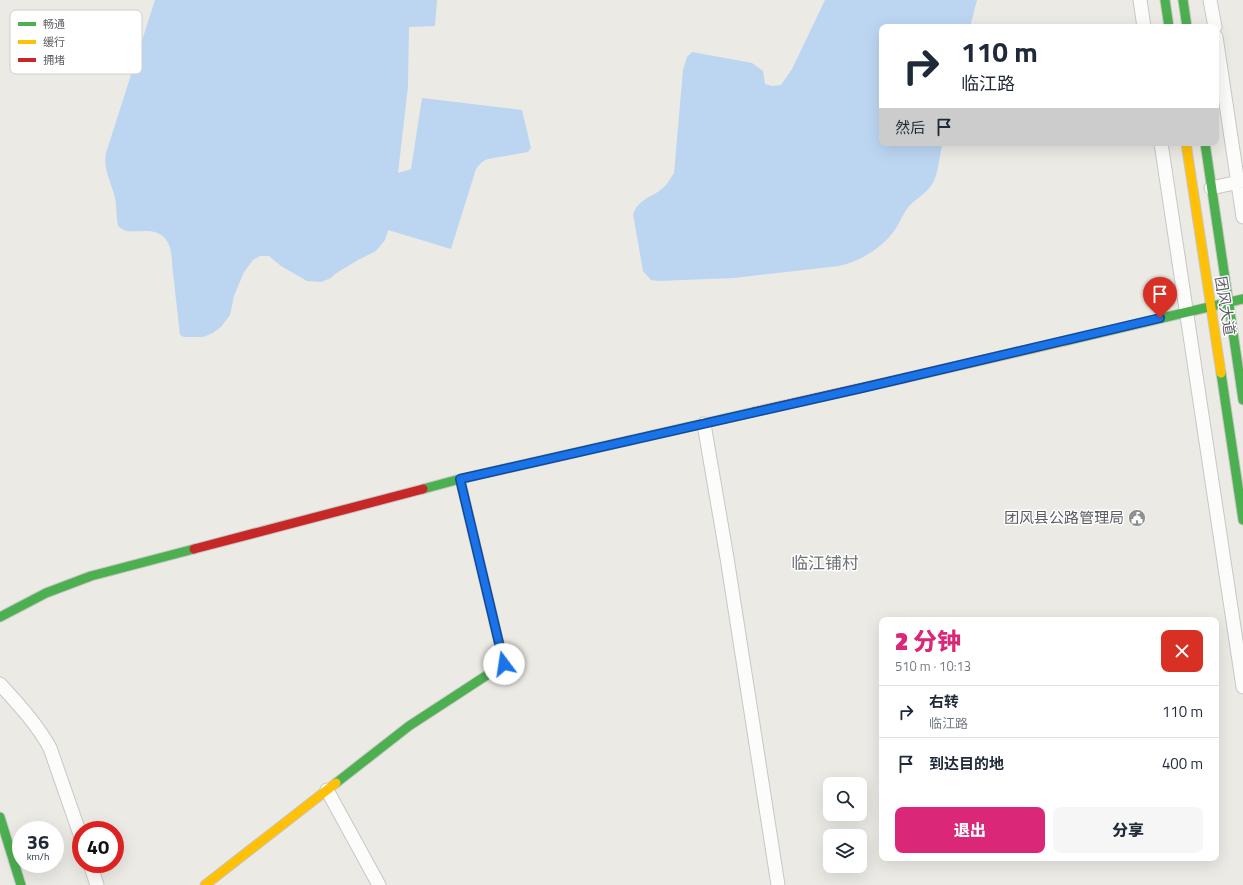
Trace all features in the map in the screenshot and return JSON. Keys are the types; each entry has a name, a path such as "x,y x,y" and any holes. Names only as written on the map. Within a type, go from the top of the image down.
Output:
{"street":[{"path":"1140,0 1144,24"},
{"path":"1165,0 1169,24"},
{"path":"1183,0 1187,24"},
{"path":"1210,0 1214,24"},
{"path":"1219,55 1240,181 1243,218"},
{"path":"1161,146 1243,687"},
{"name":"团风大道","path":"1186,146 1243,520"},
{"name":"团风大道","path":"1205,146 1243,400"},
{"path":"1211,188 1240,181"},
{"path":"0,617 46,593 91,576 460,479 862,388 1243,299"},
{"path":"704,424 727,558 778,885"},
{"path":"205,885 409,726 504,664 460,479"},
{"path":"0,684 43,735 50,748 75,821"},
{"path":"327,790 379,885"},
{"path":"0,817 22,885"},
{"path":"93,873 97,885"}],"water":[{"path":"155,0 437,0 435,26 409,27 408,86 398,173 411,169 422,98 522,110 531,148 528,152 488,159 480,164 476,169 451,249 388,230 385,240 376,251 358,260 331,278 321,282 307,281 281,266 269,256 260,256 253,260 244,272 234,296 230,315 221,327 213,333 203,337 184,337 180,335 171,252 168,242 160,234 155,232 126,231 118,226 115,198 105,164 106,153 131,74 142,74 142,41"},
{"path":"825,0 977,0 971,24 879,24 879,146 942,146 937,172 932,185 910,205 894,231 883,243 870,253 855,261 839,266 734,278 651,280 643,271 633,214 643,200 661,190 668,183 674,173 683,70 687,57 692,52 752,63 763,71 765,84 772,86 781,85 792,69"}],"traffic: fast":[{"path":"1165,0 1169,24"},
{"path":"1183,0 1187,24"},
{"path":"1205,146 1243,400"},
{"path":"1065,341 1243,299"},
{"path":"1221,373 1243,520"},
{"path":"423,489 460,479 754,412"},
{"path":"336,783 409,726 504,664 460,479"},
{"path":"0,617 46,593 91,576 194,549"},
{"path":"0,817 21,885"}],"traffic: slow":[{"path":"1186,146 1221,373"},
{"path":"905,378 1065,341"},
{"path":"205,885 336,783"}],"traffic: jam":[{"path":"754,412 905,378"},
{"path":"194,549 423,489"}],"place":[{"name":"团风县公路管理局","path":"1137,518"}],"district":[{"name":"临江铺村","path":"825,563"}],"route":[{"path":"504,664 460,479 862,388 1160,318"}]}
